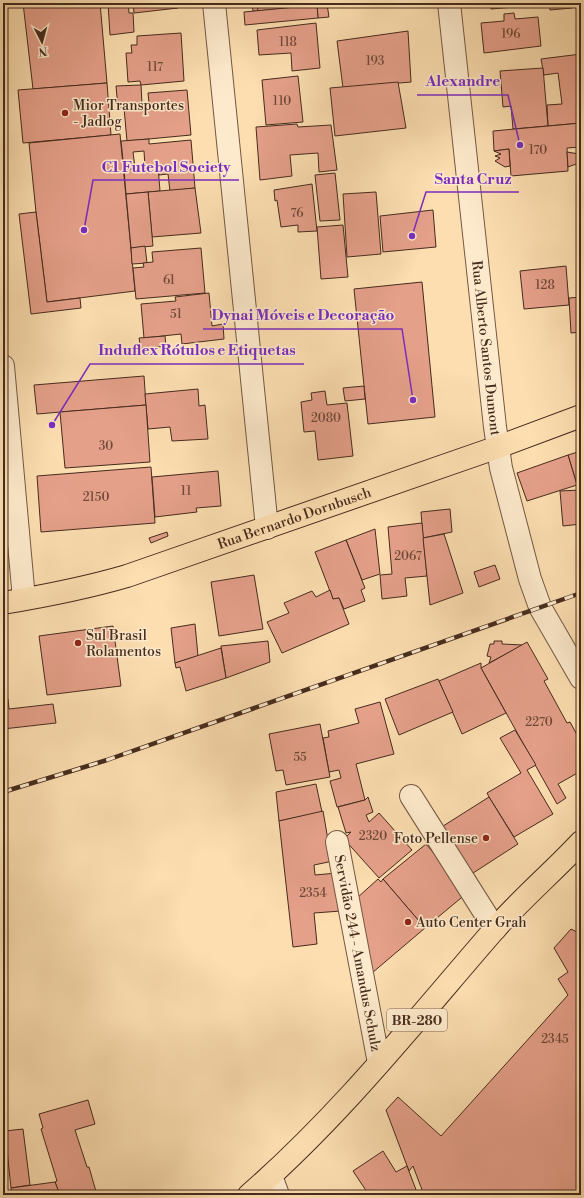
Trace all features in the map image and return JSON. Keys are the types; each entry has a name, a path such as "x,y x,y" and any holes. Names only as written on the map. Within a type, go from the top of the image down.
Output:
{"highway":[{"name":"Rua Bernardo Dornbusch","path":"3,603 85,588 128,576 498,447 581,416"},
{"name":"BR-280","path":"249,1195 274,1186 310,1139 379,1063 496,929 581,842"}],"street":[{"path":"214,3 267,528"},
{"name":"Rua Alberto Santos Dumont","path":"449,3 495,426 501,468 530,579 540,607 581,678"},
{"path":"3,366 24,599"},
{"path":"411,796 496,929"},
{"name":"Servidão 244 - Amandus Schulz","path":"337,842 379,1063"}],"building":[{"path":"23,3 100,3 107,83 33,89"},
{"path":"108,3 128,3 129,13 133,13 134,32 110,35"},
{"path":"133,3 177,3 178,8 134,13"},
{"path":"252,3 257,3 258,11 253,11"},
{"path":"257,3 304,3 305,6 258,11"},
{"path":"304,3 327,3 327,4 305,6"},
{"path":"491,3 549,3 549,4 491,9"},
{"path":"549,3 572,3 572,8 550,10"},
{"path":"327,4 329,17 318,18 317,5"},
{"path":"317,5 318,18 245,25 244,12"},
{"path":"514,13 515,19 538,17 541,46 484,53 481,23 504,21 504,14"},
{"path":"316,23 320,68 292,71 291,53 259,55 257,30"},
{"path":"408,31 411,82 343,88 337,41"},
{"path":"181,33 184,81 141,85 140,81 128,82 126,53 132,53 131,45 137,45 137,36"},
{"path":"581,54 581,123 548,126 547,105 562,104 558,73 544,75 541,59"},
{"path":"543,68 548,126 513,129 511,106 503,107 500,71"},
{"path":"298,76 303,122 266,125 262,80"},
{"path":"398,82 406,128 335,136 330,88"},
{"name":"Mior Transportes - Jadlog","path":"107,83 111,135 23,143 18,90"},
{"path":"141,85 142,104 149,103 148,93 187,90 191,135 127,141 124,108 118,108 116,86"},
{"path":"581,123 581,147 567,148 568,171 511,176 509,149 494,151 493,131"},
{"path":"297,124 298,127 331,125 337,170 319,172 318,153 290,155 292,176 260,180 256,127"},
{"path":"120,134 135,291 47,302 29,143"},
{"path":"149,139 149,144 191,140 195,188 170,191 168,174 159,175 158,166 145,167 144,151 133,152 135,168 124,170 121,141"},
{"path":"509,149 510,166 505,167 495,161 500,158 495,156 501,154 494,151"},
{"path":"567,152 579,154 579,163 568,167"},
{"path":"158,166 160,191 126,194 124,170"},
{"path":"335,173 340,220 320,221 315,175"},
{"path":"312,184 317,231 298,232 298,225 281,227 274,190"},
{"path":"195,188 201,233 152,237 148,192"},
{"path":"148,192 153,246 131,248 126,194"},
{"path":"376,192 381,254 347,257 343,194"},
{"path":"433,210 436,247 383,252 380,216"},
{"path":"36,212 47,302 80,298 81,308 31,314 19,214"},
{"path":"343,225 348,277 321,279 317,227"},
{"path":"145,246 147,263 132,264 131,248"},
{"path":"201,248 205,293 136,299 133,268 144,267 143,263 153,262 152,252"},
{"path":"566,266 569,305 524,309 520,271"},
{"path":"422,282 435,417 368,424 354,289"},
{"path":"209,293 212,326 223,324 224,339 182,344 181,334 144,338 141,304 176,301 175,297"},
{"path":"581,297 581,332 571,333 569,298"},
{"path":"165,336 166,346 141,349 139,338"},
{"path":"144,376 146,405 37,414 34,385"},
{"path":"364,386 365,399 345,401 343,388"},
{"path":"198,389 199,406 205,405 208,439 172,441 170,427 148,429 145,394"},
{"path":"325,391 327,405 347,403 353,456 318,460 315,431 304,432 301,402 312,400 311,393"},
{"path":"146,405 150,462 65,468 60,412"},
{"path":"581,451 581,484 577,485 568,455"},
{"path":"568,455 577,485 527,501 517,473"},
{"path":"151,467 155,523 41,532 37,476"},
{"path":"218,471 221,506 196,508 197,512 155,517 152,477"},
{"path":"581,490 581,524 563,526 560,491"},
{"path":"450,509 452,532 423,538 421,512"},
{"path":"422,523 427,576 405,578 407,596 382,599 380,575 392,574 388,527"},
{"path":"375,529 380,574 362,580 346,540"},
{"path":"167,532 168,536 151,543 149,538"},
{"path":"444,534 463,593 430,605 423,538"},
{"path":"346,540 365,588 361,590 365,601 344,609 339,598 333,599 315,552"},
{"path":"495,565 500,579 479,587 474,572"},
{"path":"254,575 263,629 219,636 211,582"},
{"path":"330,590 333,599 339,598 349,624 282,653 267,622 289,613 284,603 312,591 316,597"},
{"path":"195,624 198,656 175,663 171,628"},
{"path":"113,626 121,686 47,695 39,636"},
{"path":"268,641 270,662 226,678 221,646"},
{"path":"494,641 502,641 502,644 523,645 489,663 491,657 487,656 490,644 494,644"},
{"path":"527,642 548,679 544,681 567,723 570,722 581,742 581,771 558,784 566,798 557,804 481,668"},
{"path":"221,648 226,678 186,691 180,667 176,668 175,663"},
{"path":"481,663 481,668 506,713 462,734 439,681"},
{"path":"438,679 453,712 399,735 385,699"},
{"path":"3,699 8,699 9,709 53,704 56,723 3,729"},
{"path":"380,702 394,754 356,764 365,800 337,807 330,781 341,778 339,770 329,772 323,738 329,737 328,731 359,723 355,709"},
{"path":"320,724 330,777 286,785 283,770 276,771 269,734"},
{"path":"515,730 536,765 527,770 553,814 514,837 487,793 521,773 500,738"},
{"path":"316,784 322,812 279,821 276,792"},
{"path":"368,797 373,812 366,815 369,822 379,813 412,850 379,878 344,839 351,832 346,833 338,807 365,800"},
{"path":"489,797 518,844 470,875 440,828"},
{"path":"323,811 328,840 338,860 314,865 315,875 337,873 341,911 314,913 317,944 293,947 279,821"},
{"path":"426,844 467,893 425,928 383,879"},
{"path":"378,879 381,882 383,879 425,928 372,973 357,898"},
{"path":"571,929 581,934 581,1195 424,1195 413,1166 409,1171 386,1110 398,1097 441,1136 568,995 558,979 568,972 554,948"},
{"path":"88,1100 95,1124 75,1130 87,1167 89,1167 97,1195 60,1195 55,1182 57,1181 41,1129 43,1128 39,1114"},
{"path":"5,1129 9,1161 3,1161 3,1130"},
{"path":"23,1129 30,1185 11,1188 5,1131"},
{"path":"383,1151 396,1172 407,1166 418,1195 369,1195 353,1171"},
{"path":"55,1182 60,1195 12,1195 11,1188"}],"railway":[{"path":"3,792 107,760 581,593"}],"place":[{"name":"Mior Transportes - Jadlog","path":"65,113"},
{"name":"Alexandre","path":"520,145"},
{"name":"C1 Futebol Society","path":"84,230"},
{"name":"Santa Cruz","path":"412,236"},
{"name":"Dynai Móveis e Decoração","path":"413,400"},
{"name":"Induflex Rótulos e Etiquetas","path":"52,425"},
{"name":"Sul Brasil Rolamentos","path":"78,643"},
{"name":"Foto Pellense","path":"486,838"},
{"name":"Auto Center Grah","path":"408,922"}]}
